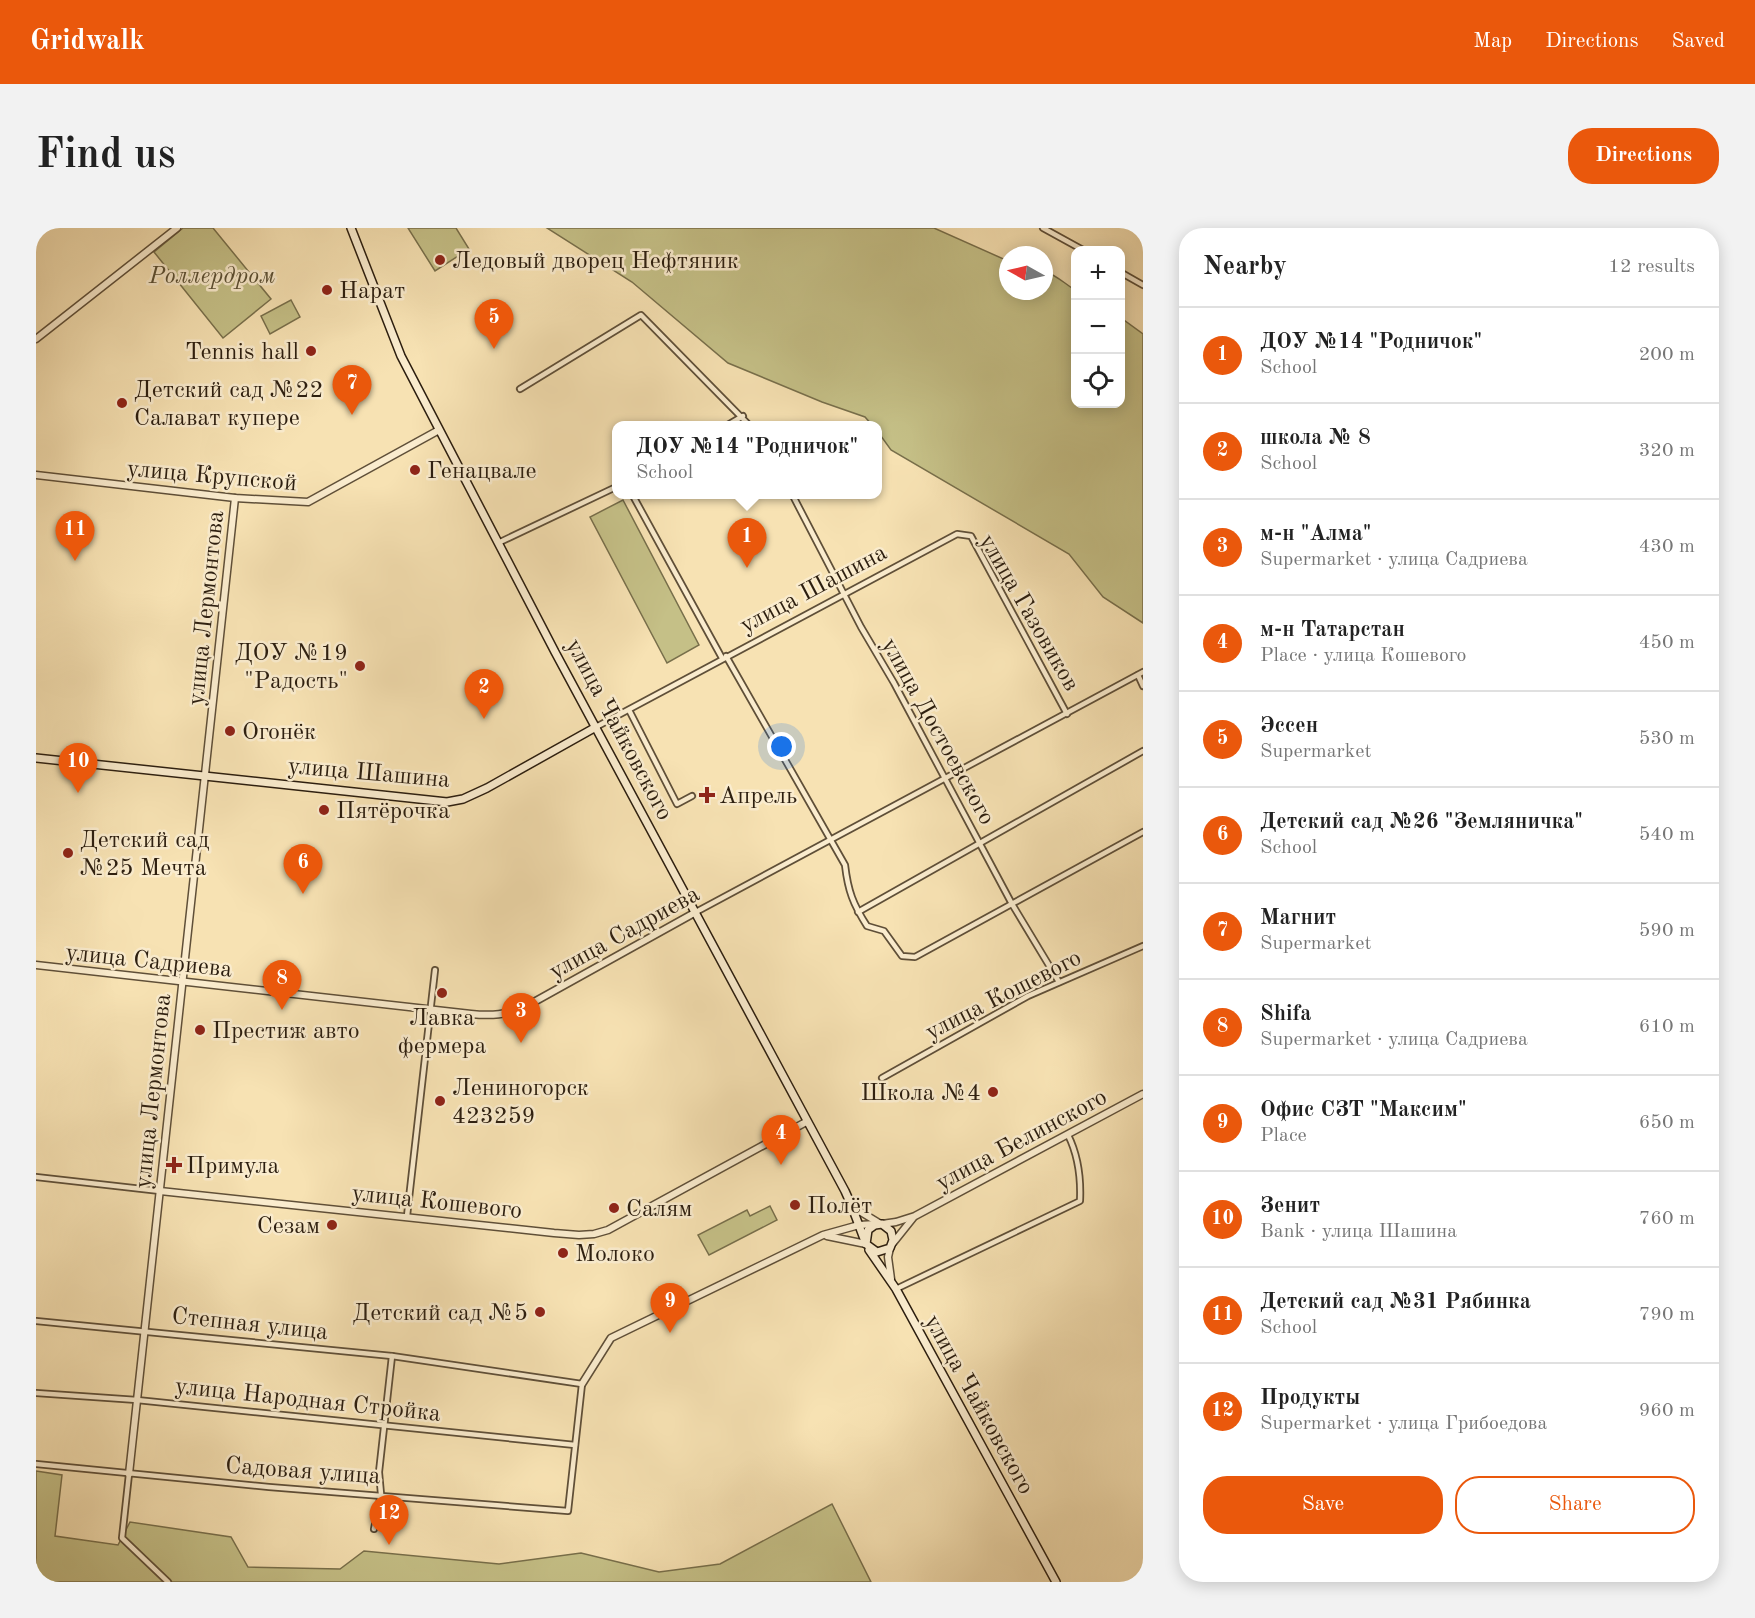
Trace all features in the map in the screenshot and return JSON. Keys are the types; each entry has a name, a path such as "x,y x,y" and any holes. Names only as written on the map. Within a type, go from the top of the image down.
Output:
{"main road":[{"name":"улица Чайковского","path":"351,228 393,338 439,430 851,1203 866,1245 891,1280 1056,1582"},
{"name":"улица Шашина","path":"36,758 447,802 463,799 487,788 596,727"},
{"path":"881,1224 891,1231 891,1246 877,1251 866,1245 868,1230 881,1224"}],"street":[{"path":"36,339 177,228"},
{"path":"1043,228 1076,246"},
{"path":"1125,275 1143,285"},
{"path":"520,388 641,315 746,421"},
{"path":"734,421 742,416"},
{"name":"улица Крупской","path":"36,475 235,498 308,502 439,430"},
{"path":"498,543 612,489"},
{"name":"улица Лермонтова","path":"129,1474 235,498"},
{"path":"634,499 845,865 848,889 858,912 867,926 884,931 902,956 915,957 1143,832"},
{"name":"улица Достоевского","path":"794,499 844,595 947,779 1012,904 1059,982"},
{"name":"улица Шашина","path":"596,727 957,534"},
{"name":"улица Газовиков","path":"957,534 971,536 1067,714"},
{"path":"1140,674 1143,686"},
{"name":"улица Садриева","path":"36,965 487,1015 511,1013 1140,674"},
{"path":"629,710 677,804 692,796"},
{"path":"858,912 1143,751"},
{"name":"улица Кошевого","path":"882,1078 1028,996 1143,946"},
{"path":"407,1216 435,970"},
{"name":"улица Белинского","path":"915,1216 1143,1094"},
{"name":"улица Кошевого","path":"36,1177 562,1233 594,1234 608,1230 806,1122"},
{"path":"896,1289 1080,1201 1081,1183 1073,1146 1068,1135"},
{"path":"851,1203 856,1209 881,1224"},
{"path":"575,1444 582,1384 611,1338 823,1235 858,1225 895,1223 915,1216"},
{"path":"891,1280 888,1257 891,1246 915,1216"},
{"path":"823,1235 866,1245"},
{"name":"Степная улица","path":"36,1321 392,1356 582,1384"},
{"path":"374,1529 381,1494 379,1472 392,1356"},
{"name":"улица Народная Стройка","path":"36,1394 137,1400 575,1444"},
{"name":"Садовая улица","path":"36,1464 268,1487 381,1494 568,1511 575,1444"},
{"path":"129,1474 122,1538 168,1582"}],"green space":[{"name":"Роллердром","path":"183,228 213,228 271,299 223,338 154,252"},
{"name":"Ледовый дворец Нефтяник","path":"408,228 456,228 469,249 435,271"},
{"path":"547,228 934,228 999,257 999,300 1053,300 1053,276 1056,277 1071,287 1071,408 1125,408 1125,321 1143,334 1143,623 1103,597 1069,554 891,450 882,438 882,421 868,421 865,417 822,402 728,363 632,282"},
{"path":"291,300 300,317 270,334 261,316"},
{"path":"623,500 699,645 667,663 590,517"},
{"path":"770,1206 777,1220 709,1255 698,1235 747,1210 750,1216"},
{"path":"36,1471 62,1475 55,1536 118,1545 130,1522 231,1537 248,1567 340,1569 364,1551 499,1564 581,1553 659,1572 720,1564 832,1504 871,1582 36,1582"}],"place":[{"name":"Ледовый дворец Нефтяник","path":"440,260"},
{"name":"Нарат","path":"327,290"},
{"name":"Эссен","path":"494,349"},
{"name":"Tennis hall","path":"311,351"},
{"name":"Детский сад №22 Салават купере","path":"122,403"},
{"name":"Магнит","path":"352,415"},
{"name":"Генацвале","path":"415,470"},
{"name":"Детский сад №31 Рябинка","path":"75,561"},
{"name":"ДОУ №14 \"Родничок\"","path":"747,568"},
{"name":"ДОУ №19 \"Радость\"","path":"360,666"},
{"name":"школа № 8","path":"484,719"},
{"name":"Огонёк","path":"230,731"},
{"name":"Зенит","path":"78,793"},
{"name":"Апрель","path":"707,795"},
{"name":"Пятёрочка","path":"324,810"},
{"name":"Детский сад №25 Мечта","path":"68,853"},
{"name":"Детский сад №26 \"Земляничка\"","path":"303,894"},
{"name":"Лавка фермера","path":"442,993"},
{"name":"Shifa","path":"282,1010"},
{"name":"Престиж авто","path":"200,1030"},
{"name":"м-н \"Алма\"","path":"521,1043"},
{"name":"Школа №4","path":"993,1092"},
{"name":"Лениногорск 423259","path":"440,1101"},
{"name":"Примула","path":"174,1165"},
{"name":"м-н Татарстан","path":"781,1165"},
{"name":"Полёт","path":"795,1205"},
{"name":"Салям","path":"614,1208"},
{"name":"Сезам","path":"332,1225"},
{"name":"Молоко","path":"563,1253"},
{"name":"Детский сад №5","path":"540,1312"},
{"name":"Офис СЗТ \"Максим\"","path":"670,1333"},
{"name":"Продукты","path":"389,1545"}]}
